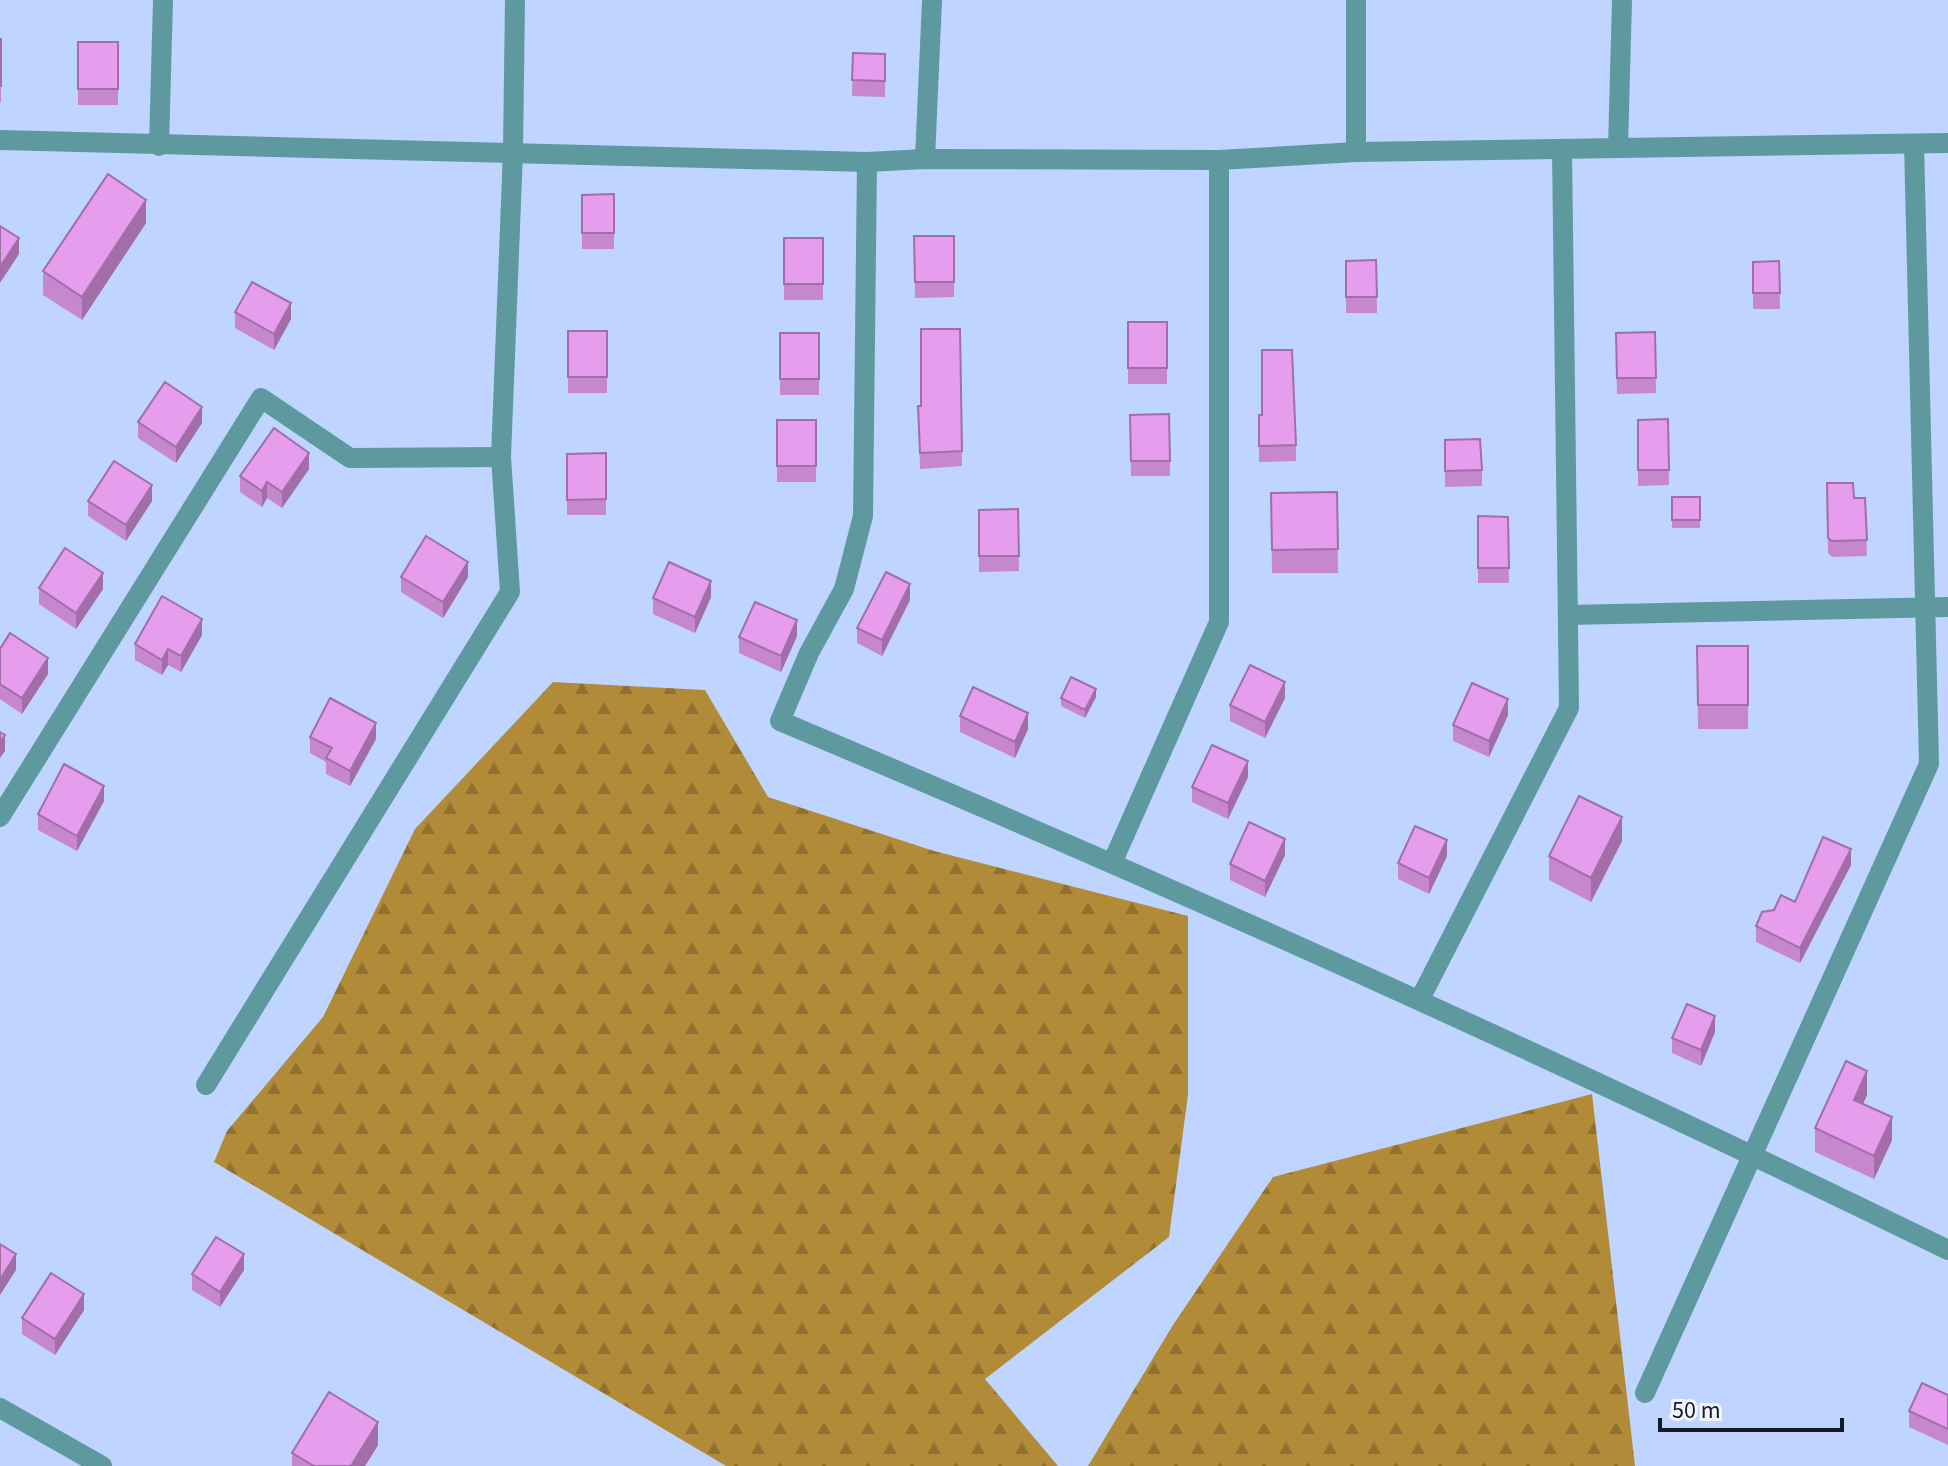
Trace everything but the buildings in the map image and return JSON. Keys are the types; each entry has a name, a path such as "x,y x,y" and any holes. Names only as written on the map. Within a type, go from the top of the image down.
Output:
{"street":[{"path":"159,146 163,0"},
{"path":"206,1085 510,592 501,457 513,151 515,0"},
{"path":"925,159 932,0"},
{"path":"1356,0 1356,152"},
{"path":"1618,148 1622,0"},
{"path":"0,140 867,162 925,159 1219,160 1356,152 1948,143"},
{"path":"1645,1393 1929,764 1914,144"},
{"path":"1420,999 1569,708 1562,149"},
{"path":"1113,861 1219,622 1219,160"},
{"path":"867,162 863,516 844,589 809,653 780,721 1113,861 1420,999 1753,1154 1948,1250"},
{"path":"0,817 261,398 350,458 501,457"},
{"path":"1568,615 1948,607"},
{"path":"0,1408 102,1466"}],"green space":[{"path":"553,682 705,690 768,797 934,851 1188,916 1188,1095 1169,1237 985,1379 1058,1466 726,1466 214,1162 227,1131 323,1017 415,829"},
{"path":"1592,1094 1635,1466 1088,1466 1173,1325 1273,1177"}]}
